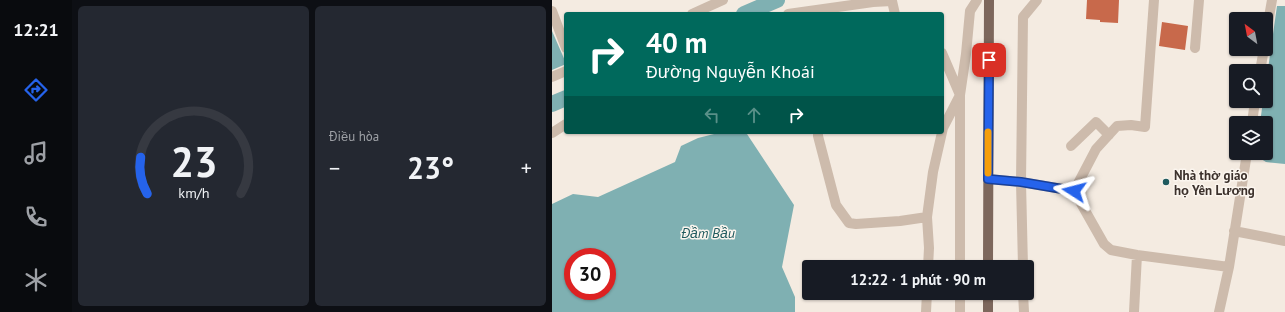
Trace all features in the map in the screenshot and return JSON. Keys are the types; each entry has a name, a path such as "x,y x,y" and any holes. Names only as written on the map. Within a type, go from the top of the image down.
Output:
{"main road":[{"path":"988,260 989,0"},
{"path":"988,300 988,312"}],"street":[{"path":"696,12 723,0"},
{"path":"960,260 960,95 966,54 970,0"},
{"path":"970,11 977,0"},
{"path":"1023,260 1021,182 1023,17 1037,0"},
{"path":"1074,191 1096,149 1117,126 1131,125 1145,127 1154,0"},
{"path":"1195,48 1199,0"},
{"path":"1270,12 1272,0"},
{"path":"802,12 873,2 892,2 894,12"},
{"path":"552,11 564,43"},
{"path":"944,58 960,95"},
{"path":"552,77 564,72"},
{"path":"944,126 960,95"},
{"path":"1071,146 1096,122 1109,135"},
{"path":"552,133 564,125"},
{"path":"818,134 836,205 849,223 856,224 900,221 927,217"},
{"path":"928,260 927,217 932,172 942,134"},
{"path":"1219,312 1246,160"},
{"path":"988,179 1021,182 1074,191"},
{"path":"1074,191 1104,244 1111,250 1137,255 1228,267"},
{"path":"1234,231 1285,242"},
{"path":"1134,312 1137,255"},
{"path":"926,312 927,300"},
{"path":"960,300 960,312"},
{"path":"1023,300 1024,312"}],"water":[{"path":"1277,6 1285,6 1285,164 1266,162 1263,160 1273,160 1273,116 1261,116 1262,108 1273,108 1273,64 1269,64 1270,56 1273,56 1273,34"},
{"path":"552,31 564,58 564,65 552,70"},
{"name":"Đầm Bầu","path":"714,134 747,134 794,205 782,267 795,297 795,312 552,312 552,204 573,194 598,197 675,162 681,146 698,138"}],"building":[{"path":"1087,0 1119,0 1118,23 1100,22 1100,20 1086,19"},
{"path":"1162,22 1188,26 1185,50 1159,46"}],"waterway":[{"path":"749,12 777,0"},
{"path":"552,104 564,99"}],"slow traffic":[{"path":"988,132 988,173"}],"place":[{"name":"Nhà thờ giáo họ Yên Lương","path":"1166,182"}],"route":[{"path":"989,60 988,179 1021,182 1074,191"}]}
